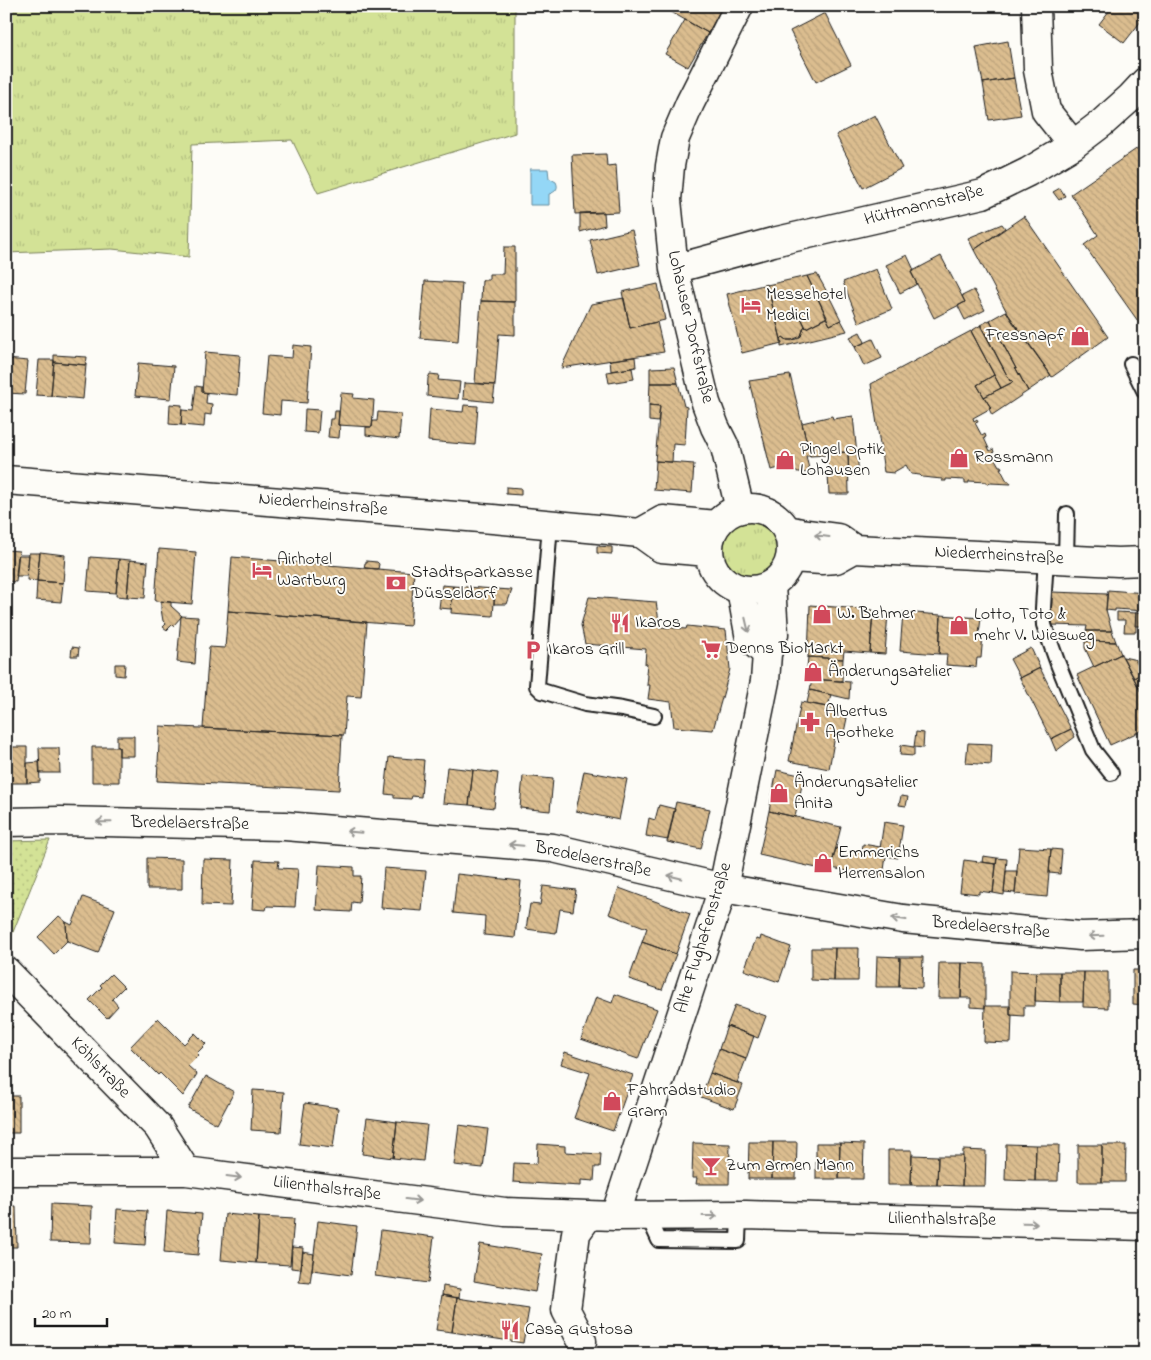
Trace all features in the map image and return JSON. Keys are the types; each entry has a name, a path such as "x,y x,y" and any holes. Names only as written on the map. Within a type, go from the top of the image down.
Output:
{"street":[{"name":"Lohauser Dorfstraße","path":"739,6 690,103 675,138 667,200 674,269 706,403 725,448 740,509"},
{"path":"1036,6 1038,70 1046,111 1073,145"},
{"name":"Hüttmannstraße","path":"674,269 772,242 983,194 1028,172 1073,145 1130,98 1145,82"},
{"name":"Niederrheinstraße","path":"6,480 493,519 640,533 661,548 708,552"},
{"path":"758,508 775,516 787,530 792,548 791,558 784,573 771,585 756,590 741,590 731,586 719,576 711,563 708,552 712,533 716,525 731,512 740,509 758,508"},
{"path":"640,533 663,520 716,525"},
{"name":"Niederrheinstraße","path":"787,530 838,538 854,549"},
{"name":"Niederrheinstraße","path":"791,558 836,559 854,549 1145,562"},
{"name":"Alte Flughafenstraße","path":"582,1341 566,1310 576,1233 602,1216 722,888 765,681 767,654 774,634 771,585"},
{"path":"741,590 750,639 767,654"},
{"name":"Bredelaerstraße","path":"6,822 285,826 553,848 722,888 903,919 1081,936 1145,934"},
{"name":"Köhlstraße","path":"6,971 158,1127 186,1171"},
{"name":"Lilienthalstraße","path":"6,1171 186,1171 505,1212 602,1216 738,1216 1145,1226"}],"lane":[{"path":"1131,364 1145,392"},
{"path":"1067,514 1043,608 1044,625 1093,750 1111,772"},
{"path":"550,524 537,686 542,691 585,704 654,716"}],"green space":[{"path":"6,6 515,6 515,133 318,193 292,140 192,144 189,257 112,249 6,253"},
{"path":"744,518 756,518 772,526 778,536 780,548 778,560 772,570 756,578 744,578 728,570 720,554 720,542 728,526"},
{"path":"50,840 7,947 6,841"}],"water":[{"path":"530,169 548,169 549,178 556,182 556,190 549,194 549,205 530,205"}],"building":[{"path":"667,6 723,6 708,33 666,9"},
{"path":"1113,6 1138,6 1145,12 1145,16 1124,43 1099,24"},
{"path":"825,13 851,65 816,82 790,31"},
{"path":"685,20 708,33 688,67 665,54"},
{"path":"1008,41 1014,78 983,83 976,47"},
{"path":"1014,78 1021,115 989,120 983,83"},
{"path":"875,115 902,168 863,188 836,135"},
{"path":"1145,143 1145,331 1084,245 1098,235 1071,194"},
{"path":"606,154 607,166 616,165 619,212 575,214 572,155"},
{"path":"1060,188 1065,196 1059,200 1053,192"},
{"path":"604,212 605,225 580,232 580,213"},
{"path":"1024,216 1108,337 1052,377 1010,318 974,250"},
{"path":"1002,224 1005,228 974,250 968,238"},
{"path":"632,230 640,265 598,275 590,240"},
{"path":"504,247 515,247 515,302 481,301 482,280 489,280 489,274 503,274"},
{"path":"907,255 914,270 911,272 917,284 900,293 886,265"},
{"path":"941,256 965,302 934,318 911,272"},
{"path":"876,269 892,309 859,323 843,282"},
{"path":"817,274 828,294 818,299 807,276"},
{"path":"807,276 827,317 806,328 799,313 776,320 767,285"},
{"path":"425,281 462,283 458,341 420,338"},
{"path":"658,284 665,320 630,328 622,292"},
{"path":"767,284 782,343 742,353 727,294"},
{"path":"974,290 985,310 965,320 958,306 965,302 962,296"},
{"path":"828,294 841,320 830,325 818,299"},
{"path":"624,298 630,328 657,322 664,352 561,368 591,304"},
{"path":"481,301 515,302 515,335 499,334 495,385 475,383"},
{"path":"1006,311 1051,375 1028,391 990,320"},
{"path":"799,313 805,326 801,336 792,340 787,340 783,337 781,339 776,320"},
{"path":"826,318 830,325 841,320 847,331 781,347 781,339 783,337 787,340 797,339 801,336 805,326 806,328"},
{"path":"990,320 1028,391 992,415 989,409 991,408 984,397 1013,382 1010,381 980,325"},
{"path":"981,325 1010,381 1013,382 1001,388 971,331"},
{"path":"971,331 994,375 977,385 991,408 973,418 974,421 977,419 978,422 975,423 982,436 985,434 986,437 984,438 990,451 993,449 994,452 992,454 999,466 1001,466 1002,468 1000,468 1007,481 1011,484 987,484 987,482 969,481 969,483 965,483 965,480 946,479 946,481 942,481 942,479 911,474 906,465 894,473 884,472 871,384"},
{"path":"860,332 865,342 855,347 850,337"},
{"path":"873,339 882,358 864,366 855,347"},
{"path":"293,345 311,347 307,403 281,401 280,415 262,413 267,356 292,358"},
{"path":"205,352 240,355 237,395 202,392"},
{"path":"54,355 87,357 86,365 54,362"},
{"path":"635,357 636,367 611,371 610,360"},
{"path":"6,359 28,361 25,394 6,393"},
{"path":"39,360 54,360 51,396 36,395"},
{"path":"54,362 86,365 83,399 51,396"},
{"path":"138,363 174,366 171,399 135,396"},
{"path":"674,367 678,383 650,383 650,368"},
{"path":"632,368 634,379 609,383 607,372"},
{"path":"430,374 439,375 438,380 460,382 458,399 427,396"},
{"path":"790,375 810,456 806,456 810,473 789,471 789,468 780,471 780,468 771,470 749,381"},
{"path":"994,375 1001,388 984,397 977,385"},
{"path":"464,383 495,385 493,402 463,399"},
{"path":"650,383 678,383 684,406 687,407 685,445 673,444 672,462 655,461 660,406 649,405"},
{"path":"196,386 202,387 202,392 207,393 206,403 212,404 211,415 205,414 204,427 181,425 182,410 193,411"},
{"path":"341,393 354,394 353,398 374,400 372,427 338,425"},
{"path":"170,404 182,405 181,425 169,424"},
{"path":"464,405 478,406 475,445 428,441 430,409 463,412"},
{"path":"649,405 660,406 658,422 649,421"},
{"path":"305,409 320,410 318,433 304,432"},
{"path":"335,411 339,411 339,438 328,437 330,419 334,419"},
{"path":"378,412 401,414 399,439 366,435 366,427 372,427 373,421 377,421"},
{"path":"832,416 833,419 853,416 859,474 849,476 848,452 810,456 802,423"},
{"path":"848,452 849,494 829,494 827,453"},
{"path":"656,461 694,464 692,493 654,490"},
{"path":"506,487 521,488 521,495 506,494"},
{"path":"597,546 612,547 612,554 597,553"},
{"path":"159,549 196,552 192,604 155,601"},
{"path":"6,550 19,551 16,582 6,581"},
{"path":"40,552 65,555 63,583 37,581"},
{"path":"29,553 40,553 37,581 27,580"},
{"path":"18,555 29,555 27,576 16,576"},
{"path":"90,557 119,559 116,593 87,591"},
{"path":"232,557 414,572 410,626 228,611"},
{"path":"305,558 323,559 322,564 305,563"},
{"path":"119,559 130,560 127,597 116,596"},
{"path":"130,560 148,562 145,598 127,597"},
{"path":"366,561 377,562 379,564 378,569 364,568"},
{"path":"37,581 63,583 61,602 36,600"},
{"path":"442,585 453,586 451,609 439,608"},
{"path":"453,586 495,589 493,616 451,613"},
{"path":"495,589 512,590 507,604 494,604"},
{"path":"1108,590 1145,593 1145,611 1106,610"},
{"path":"1052,592 1107,594 1106,610 1112,631 1086,631 1087,626 1051,625"},
{"path":"589,597 656,602 660,627 686,629 687,626 726,630 730,669 713,730 674,727 671,702 648,699 650,685 647,685 646,649 585,644 581,625"},
{"path":"161,601 171,602 171,606 182,616 167,630 163,627 166,624 163,621"},
{"path":"810,605 873,610 870,653 844,651 843,659 808,657"},
{"path":"228,611 367,622 361,697 347,696 344,735 203,728 209,647 225,648"},
{"path":"873,611 888,612 885,654 870,653"},
{"path":"903,612 941,615 939,654 900,651"},
{"path":"1117,612 1136,613 1136,632 1124,632 1125,620 1117,620"},
{"path":"1136,612 1145,613 1145,626 1135,626"},
{"path":"941,615 981,618 979,634 983,635 981,658 977,658 976,667 946,665 947,654 939,654"},
{"path":"181,616 198,617 195,664 177,662"},
{"path":"1086,631 1112,631 1116,642 1086,641"},
{"path":"1085,641 1116,642 1121,654 1094,667 1085,648"},
{"path":"72,647 79,648 78,656 71,656"},
{"path":"1031,648 1040,668 1020,678 1010,659"},
{"path":"1121,654 1145,700 1145,729 1110,745 1077,675"},
{"path":"808,657 843,659 842,681 806,679"},
{"path":"1123,657 1137,660 1142,673 1134,678"},
{"path":"1142,658 1145,664 1145,684 1139,688 1134,678 1142,673 1136,661"},
{"path":"115,664 125,664 124,676 115,675"},
{"path":"1040,668 1071,729 1051,739 1020,678"},
{"path":"812,679 850,682 849,699 810,690"},
{"path":"1145,684 1145,700 1139,688"},
{"path":"810,690 831,695 828,707 807,703"},
{"path":"801,702 841,710 840,716 847,718 843,737 835,736 829,769 789,761"},
{"path":"160,726 342,735 339,790 157,781"},
{"path":"1071,729 1075,737 1056,751 1051,739"},
{"path":"916,732 924,733 923,748 914,747"},
{"path":"117,736 134,736 134,756 119,756"},
{"path":"968,743 992,744 991,765 966,763"},
{"path":"901,745 914,747 914,756 900,755"},
{"path":"6,747 27,747 27,783 6,783"},
{"path":"92,747 119,747 119,782 92,782"},
{"path":"39,748 59,748 60,773 40,773"},
{"path":"389,757 424,760 421,797 412,796 411,799 394,798 394,795 385,794"},
{"path":"39,762 40,782 27,783 27,763"},
{"path":"447,767 473,770 469,805 443,803"},
{"path":"473,770 498,773 494,808 469,805"},
{"path":"777,770 804,776 795,817 769,811"},
{"path":"584,771 627,779 619,820 576,811"},
{"path":"523,776 553,779 550,811 520,808"},
{"path":"901,796 908,797 906,806 899,805"},
{"path":"676,802 710,809 701,849 667,842"},
{"path":"659,805 675,809 668,840 646,836 649,818 655,820"},
{"path":"769,811 841,827 830,871 759,855"},
{"path":"884,822 903,825 898,858 879,855"},
{"path":"863,844 880,847 879,855 886,856 883,877 831,868 836,848 862,853"},
{"path":"1019,847 1051,849 1047,897 1015,894"},
{"path":"1051,849 1062,850 1060,874 1049,873"},
{"path":"983,856 997,858 996,864 982,862"},
{"path":"147,858 182,859 182,889 147,889"},
{"path":"997,858 1007,859 1004,895 993,893"},
{"path":"203,859 233,860 231,906 202,905"},
{"path":"255,860 279,861 278,868 298,869 295,907 267,906 266,910 252,909"},
{"path":"964,860 996,864 993,893 979,891 979,894 960,892"},
{"path":"319,865 354,867 354,876 361,876 359,903 352,902 351,912 316,910"},
{"path":"384,868 426,871 422,911 381,908"},
{"path":"1006,871 1017,871 1015,893 1004,892"},
{"path":"457,874 521,881 515,938 484,935 485,916 453,913"},
{"path":"543,886 576,890 573,911 560,909 556,933 526,929 530,904 540,905"},
{"path":"619,888 690,914 676,954 642,942 647,928 609,914"},
{"path":"83,897 115,909 98,953 67,941 66,922 72,925"},
{"path":"59,916 66,922 67,941 54,954 38,937"},
{"path":"761,936 791,947 779,982 744,970 756,939 760,940"},
{"path":"642,942 676,954 662,990 629,979"},
{"path":"811,948 835,948 834,981 811,980"},
{"path":"835,948 859,948 858,981 834,981"},
{"path":"877,956 900,957 899,987 876,987"},
{"path":"900,957 923,957 922,988 899,987"},
{"path":"939,963 962,963 961,998 938,998"},
{"path":"962,963 985,964 985,1008 971,1007 971,998 961,998"},
{"path":"1133,970 1145,970 1145,1005 1133,1004"},
{"path":"1010,971 1036,972 1035,1006 1024,1006 1024,1016 1010,1015"},
{"path":"1036,972 1060,972 1060,1002 1035,1001"},
{"path":"1060,972 1084,972 1083,1002 1060,1002"},
{"path":"1084,972 1108,972 1108,1008 1083,1007"},
{"path":"111,974 124,987 112,999 118,1006 107,1018 89,1000 102,987 100,985"},
{"path":"615,994 657,1009 638,1059 581,1039 596,997 612,1003"},
{"path":"735,1005 766,1016 758,1038 727,1026"},
{"path":"985,1006 1010,1006 1010,1015 1012,1015 1011,1043 984,1042"},
{"path":"158,1018 184,1044 195,1033 206,1044 197,1053 199,1055 188,1066 197,1074 183,1096 160,1073 158,1075 130,1047"},
{"path":"6,1020 13,1027 6,1033"},
{"path":"727,1026 754,1036 746,1059 719,1049"},
{"path":"719,1049 746,1059 737,1083 710,1073"},
{"path":"565,1052 633,1075 613,1131 574,1118 590,1073 561,1064"},
{"path":"710,1073 743,1085 734,1109 701,1097"},
{"path":"206,1076 234,1092 217,1124 188,1108"},
{"path":"253,1090 284,1092 281,1132 251,1130"},
{"path":"6,1096 19,1096 19,1133 6,1133"},
{"path":"305,1103 338,1108 333,1148 299,1144"},
{"path":"367,1118 397,1122 393,1158 362,1154"},
{"path":"397,1122 427,1125 423,1161 393,1158"},
{"path":"459,1125 488,1129 483,1168 454,1165"},
{"path":"749,1142 773,1142 772,1179 748,1179"},
{"path":"773,1142 797,1142 796,1179 772,1179"},
{"path":"693,1143 730,1144 729,1184 696,1184 697,1178 692,1178"},
{"path":"816,1143 840,1143 839,1179 816,1179"},
{"path":"840,1143 864,1144 863,1179 839,1179"},
{"path":"538,1144 565,1146 565,1152 601,1154 600,1167 595,1167 594,1181 581,1180 581,1186 513,1182 514,1163 537,1164"},
{"path":"1006,1144 1036,1145 1035,1181 1005,1180"},
{"path":"1036,1145 1059,1145 1058,1181 1035,1181"},
{"path":"1078,1145 1102,1145 1102,1182 1078,1182"},
{"path":"1102,1145 1126,1145 1125,1182 1102,1182"},
{"path":"1144,1147 1145,1187 1143,1187"},
{"path":"888,1150 912,1150 911,1185 888,1185"},
{"path":"963,1150 986,1151 985,1186 962,1186"},
{"path":"912,1155 938,1156 937,1185 911,1185"},
{"path":"938,1156 963,1156 962,1186 937,1185"},
{"path":"51,1204 92,1206 91,1243 50,1242"},
{"path":"6,1206 16,1206 17,1247 6,1247"},
{"path":"117,1209 147,1211 145,1245 115,1243"},
{"path":"167,1211 202,1214 198,1255 164,1252"},
{"path":"225,1214 259,1217 256,1263 221,1260"},
{"path":"259,1217 294,1219 290,1265 256,1263"},
{"path":"318,1221 357,1226 351,1275 312,1270"},
{"path":"381,1230 434,1237 428,1283 375,1276"},
{"path":"480,1244 542,1254 535,1292 474,1281"},
{"path":"292,1247 303,1248 301,1269 291,1268"},
{"path":"303,1252 314,1254 310,1283 299,1282"},
{"path":"443,1286 460,1289 459,1298 442,1295"},
{"path":"442,1295 457,1298 452,1332 436,1330"},
{"path":"457,1298 529,1309 523,1343 452,1332"}],"place":[{"name":"Messehotel Medici","path":"751,305"},
{"name":"Fressnapf","path":"1080,336"},
{"name":"Rossmann","path":"959,458"},
{"name":"Pingel Optik Lohausen","path":"785,460"},
{"name":"Airhotel Wartburg","path":"262,570"},
{"name":"Stadtsparkasse Düsseldorf","path":"396,583"},
{"name":"W. Behmer","path":"822,614"},
{"name":"Ikaros","path":"620,623"},
{"name":"Lotto, Toto & mehr V. Wiesweg","path":"959,625"},
{"name":"Denns BioMarkt","path":"711,649"},
{"name":"Ikaros Grill","path":"533,650"},
{"name":"Änderungsatelier","path":"813,672"},
{"name":"Albertus Apotheke","path":"810,722"},
{"name":"Änderungsatelier Anita","path":"779,793"},
{"name":"Emmerichs Herrensalon","path":"823,863"},
{"name":"Fahrradstudio Gram","path":"612,1101"},
{"name":"Zum armen Mann","path":"711,1166"},
{"name":"Casa Gustosa","path":"510,1330"}]}
